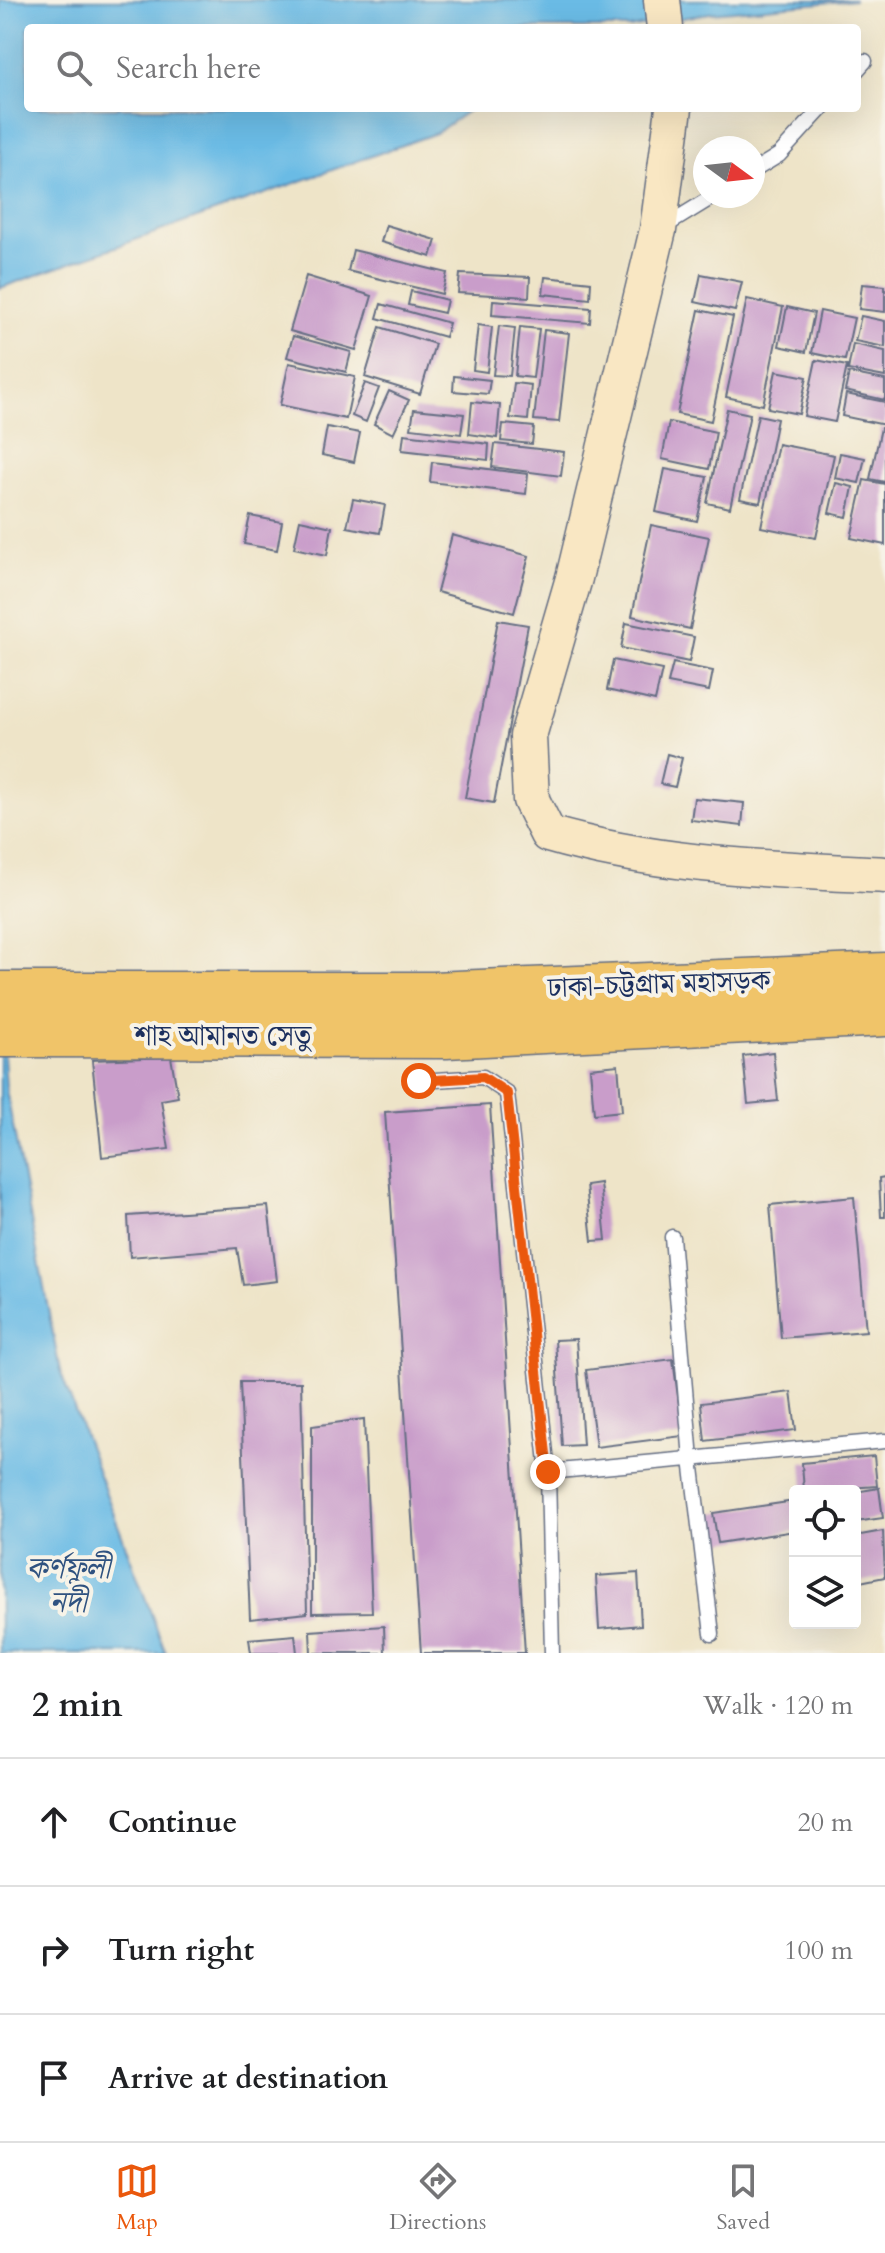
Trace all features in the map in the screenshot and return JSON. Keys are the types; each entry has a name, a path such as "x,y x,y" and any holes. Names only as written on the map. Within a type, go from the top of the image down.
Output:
{"highway":[{"name":"ঢাকা-চট্টগ্রাম মহাসড়ক","path":"433,994 885,975"},
{"name":"শাহ আমানত সেতু","path":"0,994 433,994"},
{"name":"ঢাকা-চট্টগ্রাম মহাসড়ক","path":"446,1036 885,1014"},
{"name":"শাহ আমানত সেতু","path":"0,1035 446,1036"}],"main road":[{"path":"662,0 665,24"},
{"path":"674,112 658,230 574,578 528,736 531,800 548,834 584,845 731,867 885,875"}],"lane":[{"path":"765,164 779,155 818,112"},
{"path":"658,230 694,208"},
{"path":"419,1081 483,1077 507,1093 548,1472 552,1653"},
{"path":"672,1237 691,1459 712,1634"},
{"path":"548,1472 885,1441"}],"water":[{"path":"0,0 855,0 710,13 651,24 24,24 24,112 466,112 436,133 0,288"},
{"name":"কর্ণফুলী নদী","path":"0,988 6,1090 60,1371 166,1653 0,1653"}],"building":[{"path":"386,225 436,240 431,257 381,242"},
{"path":"353,250 447,273 442,294 348,271"},
{"path":"460,274 530,277 529,297 458,293"},
{"path":"701,274 742,282 735,311 695,302"},
{"path":"306,276 372,296 356,350 290,331"},
{"path":"545,277 591,282 590,299 543,294"},
{"path":"862,284 885,286 885,312 859,309"},
{"path":"411,291 447,300 444,313 408,305"},
{"path":"747,299 783,307 763,405 726,397"},
{"path":"493,300 591,308 590,323 492,315"},
{"path":"381,304 449,323 445,337 377,318"},
{"path":"787,307 814,313 806,352 779,346"},
{"path":"699,310 733,317 711,421 677,414"},
{"path":"820,311 854,318 845,360 812,353"},
{"path":"861,316 885,321 885,347 855,341"},
{"path":"478,325 492,327 487,372 473,370"},
{"path":"499,326 515,328 510,376 493,375"},
{"path":"380,327 435,344 420,394 365,377"},
{"path":"520,327 539,329 533,378 515,376"},
{"path":"544,330 569,333 559,422 534,420"},
{"path":"293,336 351,352 346,372 287,357"},
{"path":"853,344 885,351 885,377 848,370"},
{"path":"816,360 847,366 835,422 804,416"},
{"path":"289,363 355,377 346,419 280,405"},
{"path":"776,371 807,377 799,414 768,408"},
{"path":"849,373 885,380 885,400 845,391"},
{"path":"454,376 490,380 488,394 453,391"},
{"path":"365,383 379,388 366,422 352,416"},
{"path":"514,383 531,385 528,420 510,418"},
{"path":"389,391 409,400 393,434 374,424"},
{"path":"846,394 885,402 885,425 842,416"},
{"path":"472,402 500,405 497,438 469,434"},
{"path":"414,409 464,414 461,434 411,428"},
{"path":"727,409 750,414 730,508 707,503"},
{"path":"758,415 777,419 760,503 740,499"},
{"path":"669,422 716,432 709,469 662,459"},
{"path":"503,424 534,427 532,444 501,441"},
{"path":"327,427 360,433 354,462 322,455"},
{"path":"881,428 885,429 885,482 870,479"},
{"path":"404,434 489,444 488,460 402,450"},
{"path":"495,444 564,452 561,476 492,467"},
{"path":"778,444 834,455 816,538 761,527"},
{"path":"840,453 865,458 859,483 835,478"},
{"path":"432,462 528,474 526,494 430,482"},
{"path":"665,469 707,477 697,521 656,512"},
{"path":"864,480 885,484 885,545 851,538"},
{"path":"836,483 853,487 847,517 829,513"},
{"path":"353,499 385,505 380,533 347,527"},
{"path":"250,516 282,522 277,550 244,544"},
{"path":"300,520 332,527 327,555 294,548"},
{"path":"651,525 709,537 690,629 632,616"},
{"path":"452,535 529,556 514,613 437,592"},
{"path":"498,620 528,625 494,803 465,798"},
{"path":"626,623 694,637 689,662 621,648"},
{"path":"613,660 662,670 655,701 607,690"},
{"path":"673,663 713,671 709,691 668,683"},
{"path":"667,754 682,758 675,787 660,784"},
{"path":"694,798 744,803 742,826 691,820"},
{"path":"773,1052 778,1101 748,1104 743,1056"},
{"path":"171,1057 178,1097 161,1100 169,1149 102,1157 92,1060"},
{"path":"618,1065 622,1111 594,1114 590,1068"},
{"path":"490,1105 525,1653 421,1653 385,1112"},
{"path":"885,1177 885,1217 881,1217 879,1178"},
{"path":"600,1183 606,1240 592,1241 586,1185"},
{"path":"854,1197 866,1331 781,1338 770,1205"},
{"path":"268,1206 277,1281 243,1285 237,1248 130,1257 128,1216"},
{"path":"576,1339 583,1445 562,1446 555,1340"},
{"path":"673,1359 683,1436 596,1447 586,1370"},
{"path":"240,1382 301,1382 307,1613 250,1619"},
{"path":"791,1392 796,1430 705,1441 701,1403"},
{"path":"364,1419 372,1612 312,1613 312,1426"},
{"path":"874,1456 877,1486 804,1485 802,1463"},
{"path":"879,1488 883,1518 861,1521 861,1491"},
{"path":"789,1502 789,1532 718,1543 713,1513"},
{"path":"883,1531 885,1577 861,1582 861,1535"},
{"path":"638,1573 641,1625 599,1629 596,1576"},
{"path":"384,1626 385,1653 311,1653 310,1631"},
{"path":"295,1635 297,1653 251,1653 249,1639"}],"route":[{"path":"419,1081 483,1077 507,1093 514,1129 548,1472"}]}
